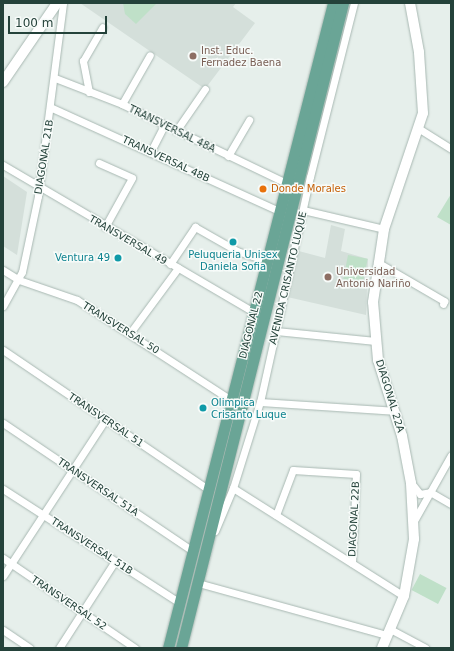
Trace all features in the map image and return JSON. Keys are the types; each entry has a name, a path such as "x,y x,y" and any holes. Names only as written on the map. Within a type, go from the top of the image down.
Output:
{"main road":[{"name":"DIAGONAL 22","path":"168,648 333,3"},
{"name":"DIAGONAL 22","path":"181,648 208,548 343,3"}],"street":[{"path":"3,82 56,3"},
{"name":"DIAGONAL 21B","path":"3,306 19,280 40,188 52,108 63,3"},
{"name":"AVENIDA CRISANTO LUQUE","path":"208,548 233,488 260,402 303,210 354,3"},
{"name":"DIAGONAL 22A","path":"382,648 404,596 412,561 415,519 411,483 394,411 375,342 372,302 377,262 384,229 418,128 423,88 410,3"},
{"path":"89,92 83,61 103,27"},
{"path":"122,104 150,55"},
{"name":"TRANSVERSAL 48A","path":"55,78 122,104 176,132 286,183"},
{"path":"176,132 205,89"},
{"name":"TRANSVERSAL 48B","path":"52,108 151,151 279,211"},
{"path":"228,156 249,120"},
{"path":"151,151 164,126"},
{"path":"418,128 451,149"},
{"path":"99,163 132,178 105,227"},
{"name":"TRANSVERSAL 49","path":"3,165 105,227 254,312"},
{"path":"303,210 384,229"},
{"path":"170,264 195,227 237,251 267,261"},
{"path":"377,262 444,302 443,304"},
{"path":"130,333 178,268"},
{"name":"TRANSVERSAL 50","path":"3,270 19,280 77,300 232,400"},
{"path":"276,330 375,342"},
{"name":"TRANSVERSAL 51","path":"3,350 209,490"},
{"path":"260,402 394,411"},
{"path":"3,576 105,420"},
{"name":"TRANSVERSAL 51A","path":"3,423 193,551"},
{"path":"415,519 451,455"},
{"name":"DIAGONAL 22B","path":"276,515 293,470 356,474 352,563"},
{"path":"411,483 420,494 430,492 451,504"},
{"path":"233,488 404,596"},
{"name":"TRANSVERSAL 51B","path":"3,489 180,603"},
{"name":"TRANSVERSAL 52","path":"3,558 135,648"},
{"path":"58,648 114,561"},
{"path":"198,583 389,632 425,648"},
{"path":"3,630 30,648"}],"shaded area":[{"name":"Inst. Educ. Fernadez Baena","path":"80,3 236,3 233,7 255,23 205,89"},
{"path":"3,176 27,192 17,255 3,246"},
{"name":"Universidad Antonio Nariño","path":"331,225 345,229 341,251 368,259 366,315 283,296 295,250 325,258"}],"green space":[{"path":"123,3 156,4 136,24 125,14"},
{"path":"451,194 451,225 437,217"},
{"path":"348,255 368,259 362,288 342,284"},
{"path":"420,574 446,588 438,604 412,590"}],"place":[{"name":"Inst. Educ. Fernadez Baena","path":"193,56"},
{"name":"Donde Morales","path":"263,189"},
{"name":"Peluqueria Unisex Daniela Sofia","path":"233,242"},
{"name":"Ventura 49","path":"118,258"},
{"name":"Universidad Antonio Nariño","path":"328,277"},
{"name":"Olimpica Crisanto Luque","path":"203,408"}]}
